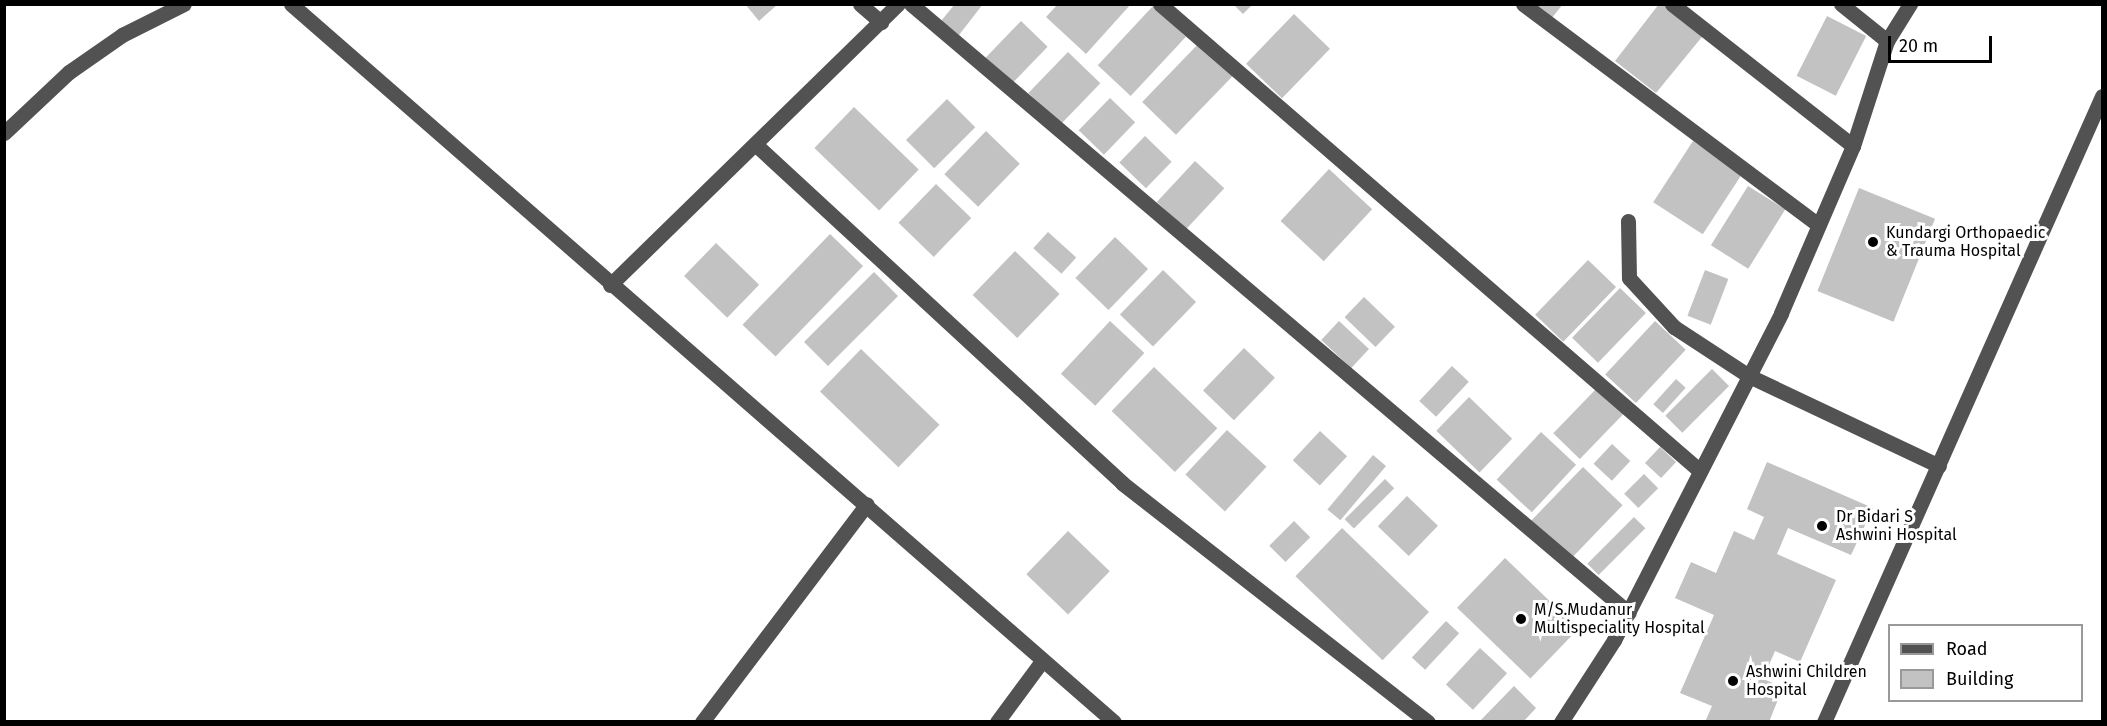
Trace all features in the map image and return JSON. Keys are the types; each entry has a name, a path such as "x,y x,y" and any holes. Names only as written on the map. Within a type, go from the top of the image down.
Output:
{"street":[{"path":"4,133 69,72 122,35 184,4"},
{"path":"291,4 610,285 867,504 1042,662 1114,722"},
{"path":"860,4 880,22"},
{"path":"610,285 898,4"},
{"path":"911,4 1629,613"},
{"path":"1160,4 1700,471"},
{"path":"1522,4 1818,225"},
{"path":"1672,4 1853,146"},
{"path":"1841,4 1887,41"},
{"path":"1561,722 1629,613 1749,376 1853,146 1887,41 1910,4"},
{"path":"1824,722 2103,96"},
{"path":"755,144 1122,483 1428,722"},
{"path":"1628,221 1625,261 1647,303 1674,327 1749,376 1939,466"},
{"path":"702,722 867,504"},
{"path":"997,722 1042,662"}],"building":[{"path":"745,4 778,4 759,21"},
{"path":"955,4 983,4 959,35 941,21"},
{"path":"1058,4 1131,4 1086,54 1046,17"},
{"path":"1233,4 1253,4 1243,14"},
{"path":"1534,4 1563,4 1551,19"},
{"path":"1659,4 1671,4 1706,32 1656,93 1615,61"},
{"path":"1153,6 1186,37 1131,96 1098,65"},
{"path":"1294,14 1330,49 1282,98 1246,64"},
{"path":"1827,16 1866,36 1836,96 1797,76"},
{"path":"1021,21 1048,47 1012,83 986,58"},
{"path":"1204,38 1238,71 1176,135 1142,102"},
{"path":"1068,52 1100,83 1061,124 1028,93"},
{"path":"1110,98 1135,122 1104,155 1079,130"},
{"path":"947,99 975,127 934,168 906,140"},
{"path":"854,107 919,170 879,211 814,148"},
{"path":"986,131 1020,164 978,207 944,174"},
{"path":"1145,136 1172,162 1146,188 1119,163"},
{"path":"1693,141 1742,173 1703,234 1653,202"},
{"path":"1195,161 1224,188 1186,229 1157,202"},
{"path":"1329,169 1372,209 1324,261 1281,221"},
{"path":"936,184 971,218 934,257 898,223"},
{"path":"1748,186 1785,209 1748,269 1711,245"},
{"path":"1859,188 1935,219 1893,322 1817,291"},
{"path":"1048,232 1076,257 1062,274 1033,248"},
{"path":"830,234 863,266 776,357 742,325"},
{"path":"1115,237 1148,269 1108,310 1075,278"},
{"path":"716,243 759,285 727,318 684,276"},
{"path":"1015,251 1060,294 1017,338 973,295"},
{"path":"1588,260 1616,287 1563,342 1535,315"},
{"path":"1163,270 1196,302 1153,347 1120,315"},
{"path":"1705,270 1728,279 1711,325 1687,316"},
{"path":"874,272 898,296 828,366 804,342"},
{"path":"1620,288 1646,313 1598,363 1572,338"},
{"path":"1364,297 1395,327 1375,347 1345,317"},
{"path":"1110,321 1144,353 1095,406 1061,374"},
{"path":"1339,321 1369,349 1351,368 1321,340"},
{"path":"1655,321 1686,350 1636,403 1605,374"},
{"path":"1244,348 1275,378 1234,420 1203,390"},
{"path":"861,349 939,425 898,467 820,391"},
{"path":"1452,366 1469,382 1436,417 1419,401"},
{"path":"1154,367 1217,428 1175,472 1112,411"},
{"path":"1712,369 1729,386 1682,433 1665,416"},
{"path":"1676,379 1686,388 1663,413 1653,404"},
{"path":"1597,388 1624,414 1580,459 1553,433"},
{"path":"1469,397 1512,439 1480,472 1436,431"},
{"path":"1227,430 1266,467 1225,511 1185,475"},
{"path":"1320,431 1347,456 1320,485 1293,460"},
{"path":"1541,432 1576,465 1532,512 1497,480"},
{"path":"1612,444 1630,461 1612,481 1594,464"},
{"path":"1660,447 1676,462 1661,478 1645,463"},
{"path":"1373,455 1386,466 1340,520 1327,509"},
{"path":"1767,462 1873,508 1851,555 1788,528 1777,554 1836,580 1800,662 1775,651 1763,679 1783,687 1769,722 1705,722 1712,706 1680,693 1714,615 1675,598 1691,562 1716,573 1734,531 1754,540 1764,517 1747,509"},
{"path":"1583,467 1623,505 1570,560 1530,522"},
{"path":"1644,474 1658,488 1638,508 1624,494"},
{"path":"1385,479 1394,488 1354,528 1345,519"},
{"path":"1407,496 1438,526 1409,556 1378,526"},
{"path":"1634,517 1645,528 1599,575 1587,564"},
{"path":"1294,521 1310,537 1286,562 1269,546"},
{"path":"1342,528 1429,612 1382,660 1295,576"},
{"path":"1068,531 1110,571 1068,614 1026,574"},
{"path":"1505,558 1578,629 1530,678 1457,608"},
{"path":"1446,621 1459,633 1425,670 1412,658"},
{"path":"1480,648 1507,673 1473,710 1446,685"},
{"path":"1514,686 1536,708 1523,722 1479,722"}],"place":[{"name":"Kundargi Orthopaedic & Trauma Hospital","path":"1873,242"},
{"name":"Dr Bidari S Ashwini Hospital","path":"1822,526"},
{"name":"M/S.Mudanur Multispeciality Hospital","path":"1521,619"},
{"name":"Ashwini Children Hospital","path":"1733,681"}]}
